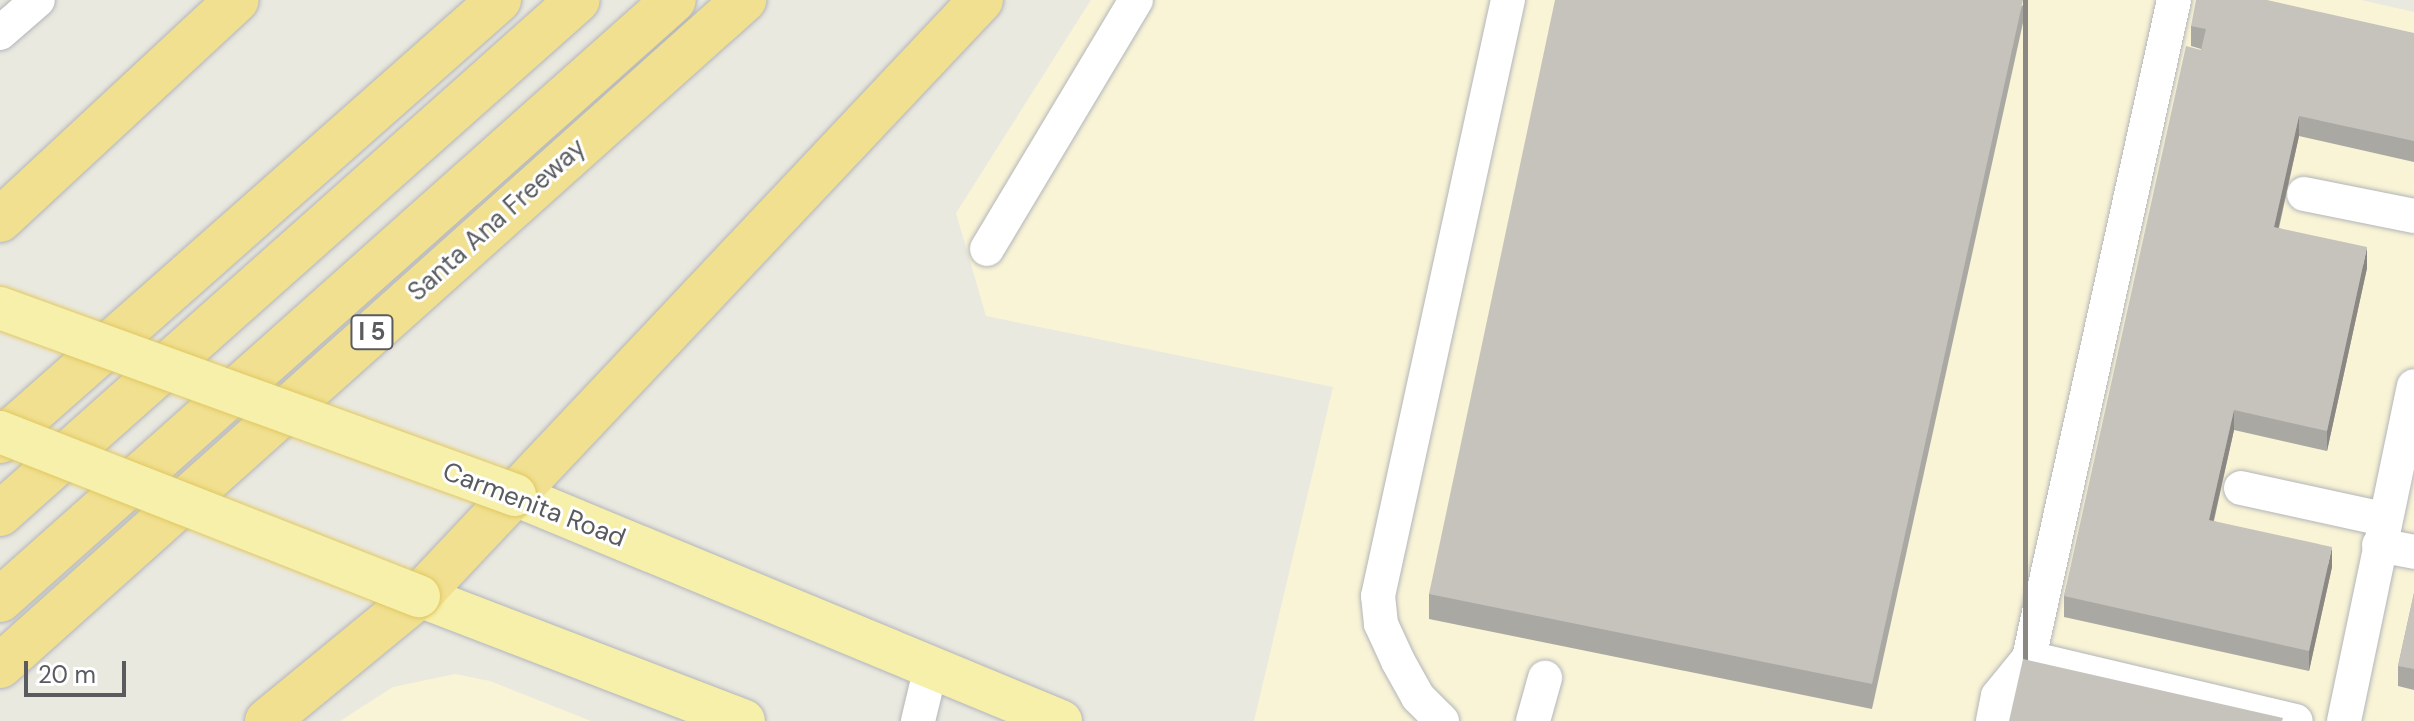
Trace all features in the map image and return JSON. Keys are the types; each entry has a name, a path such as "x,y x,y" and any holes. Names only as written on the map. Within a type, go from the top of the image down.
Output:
{"highway":[{"path":"0,220 237,0"},
{"path":"0,441 499,0"},
{"path":"0,514 578,0"},
{"path":"0,600 674,0"},
{"name":"Santa Ana Freeway","path":"0,666 744,0"},
{"path":"267,721 419,596 981,0"}],"main road":[{"name":"Carmenita Road","path":"0,308 515,495 685,564 930,671 1061,721"},
{"path":"0,432 744,721"}],"street":[{"path":"0,33 38,0"},
{"path":"987,249 1136,0"},
{"path":"1442,721 1418,697 1398,661 1381,624 1378,596 1508,0"},
{"path":"1993,721 1998,696 2029,658 2174,0"},
{"path":"2304,194 2414,216"},
{"path":"2347,720 2381,532 2414,386"},
{"path":"2241,488 2381,532 2414,552"},
{"path":"2029,658 2296,721"},
{"path":"918,721 930,671"},
{"path":"1533,721 1545,678"}],"shaded area":[{"path":"1091,0 2361,0 2414,12 2414,721 1254,721 1333,387 986,316 956,213"},
{"path":"455,674 490,681 591,721 340,721 393,687"}],"building":[{"path":"1555,0 2023,0 1872,684 1429,594"},
{"path":"2196,0 2267,0 2414,33 2414,141 2299,116 2274,227 2367,247 2327,431 2234,410 2209,520 2332,547 2309,651 2064,596 2186,46 2201,50 2206,29 2191,26"},
{"path":"2414,593 2414,669 2398,666"},
{"path":"2023,659 2283,718 2282,721 2009,721"}]}
